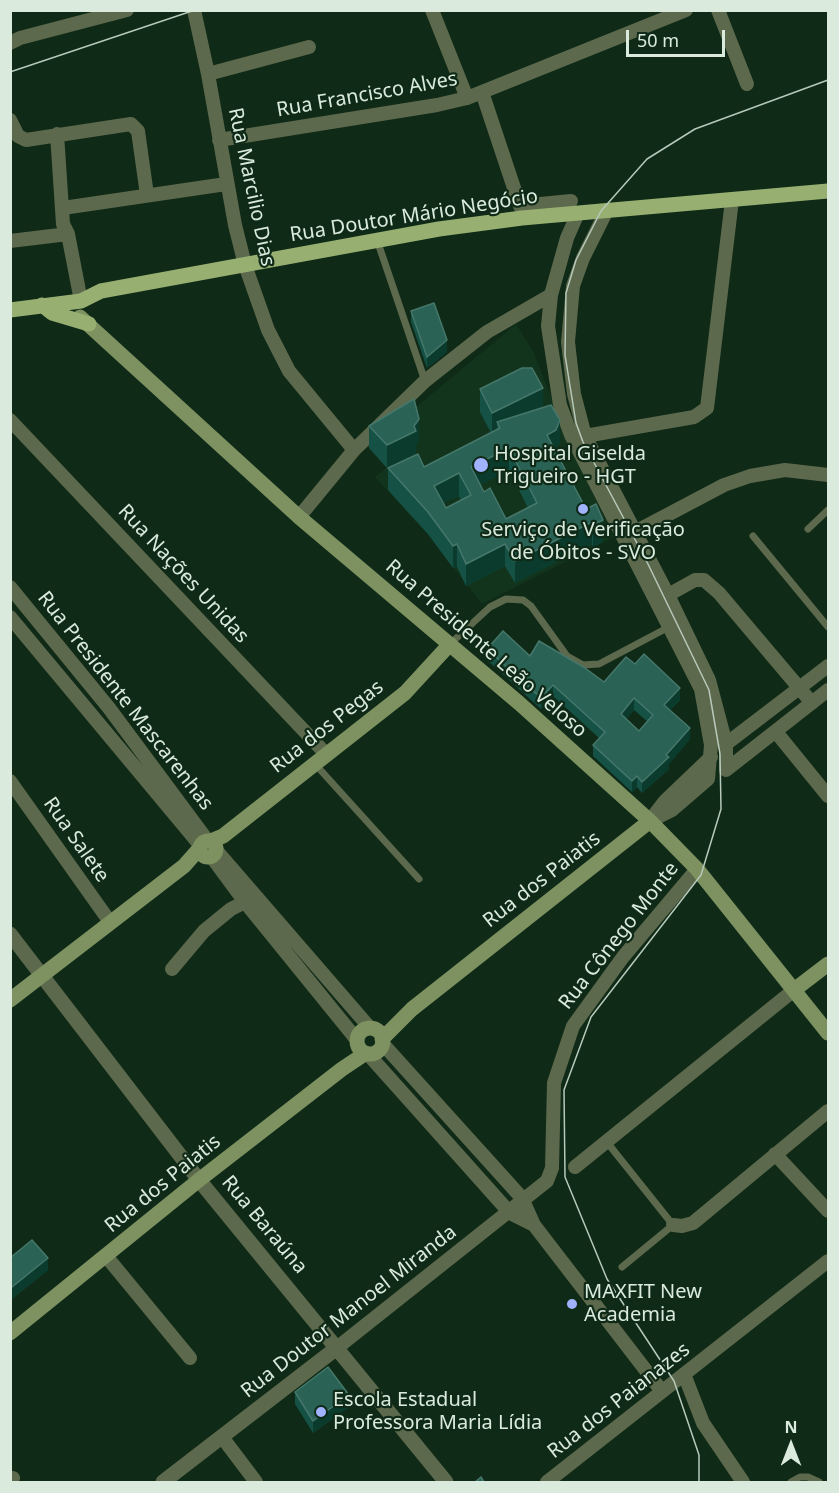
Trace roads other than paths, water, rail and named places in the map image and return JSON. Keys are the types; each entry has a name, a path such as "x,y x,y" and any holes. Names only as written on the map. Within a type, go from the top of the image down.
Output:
{"main road":[{"name":"Rua Doutor Mário Negócio","path":"10,310 64,304 86,299 101,291 377,240 574,207 607,210 828,190"},
{"path":"42,305 52,313 89,324 86,299"},
{"name":"Rua Presidente Leão Veloso","path":"64,304 89,324 299,517 450,644 650,821 697,869 828,1033"},
{"name":"Rua dos Pegas","path":"10,1000 210,847 405,693 450,644"},
{"name":"Rua dos Paiatis","path":"377,1035 650,821"},
{"path":"794,990 828,964"},
{"path":"362,1032 377,1035 377,1051 362,1047 362,1032"},
{"name":"Rua dos Paiatis","path":"10,1333 199,1180 342,1069 362,1047"}],"street":[{"path":"10,43 20,38 127,10"},
{"name":"Rua Marcilio Dias","path":"194,10 208,74 226,184 245,265 268,330 282,360 354,450"},
{"path":"432,10 467,98"},
{"name":"Rua Francisco Alves","path":"219,140 437,105 467,98 686,10"},
{"path":"718,10 747,84"},
{"path":"208,74 309,47"},
{"path":"482,92 520,206 574,207 551,295 548,326 552,359 566,423 701,689 711,757"},
{"path":"10,120 18,136 26,140 123,124 135,127 147,195"},
{"path":"57,134 63,224 68,234 86,299"},
{"path":"63,208 226,184"},
{"path":"585,436 694,417 707,408 732,200"},
{"path":"607,210 577,271 571,304 569,358 574,394 585,436 668,595 709,680 726,744 726,770 828,690"},
{"path":"10,241 68,234"},
{"path":"299,517 354,450 424,381 487,332 551,295"},
{"name":"Rua Nações Unidas","path":"10,420 321,759"},
{"path":"634,532 724,485 750,476 785,470 828,475"},
{"path":"668,595 695,580 704,580 719,593 812,703"},
{"name":"Rua Presidente Mascarenhas","path":"10,587 109,708 210,847 245,902 362,1047 510,1213 534,1225"},
{"name":"Rua Presidente Mascarenhas","path":"13,625 522,1198 534,1225 661,1390"},
{"path":"726,744 828,666"},
{"path":"776,732 828,796"},
{"name":"Rua dos Paiatis","path":"650,821 672,810 708,778 711,757"},
{"name":"Rua dos Paiatis","path":"650,821 665,801 711,757"},
{"name":"Rua Salete","path":"10,781 110,922"},
{"name":"Rua Cônego Monte","path":"552,1168 554,1083 573,1026 623,957 697,869"},
{"path":"172,969 204,931 231,909 245,902"},
{"name":"Rua Baraúna","path":"10,934 199,1180 338,1347 446,1482"},
{"path":"574,1167 794,990"},
{"path":"673,1225 682,1226 693,1223 828,1111"},
{"path":"775,1154 828,1211"},
{"name":"Rua Doutor Manoel Miranda","path":"163,1482 510,1213 522,1198 547,1181 552,1168"},
{"path":"106,1256 190,1358"},
{"name":"Rua dos Paianazes","path":"547,1482 661,1390 828,1261"},
{"path":"684,1374 703,1422 743,1482"},
{"path":"222,1437 256,1482"}],"lane":[{"path":"377,240 424,381"},
{"path":"808,529 828,510"},
{"path":"753,536 828,627"},
{"path":"450,644 490,607 506,599 523,600 531,606 567,656 583,665 599,664 669,627"},
{"path":"321,759 420,879"},
{"path":"606,1141 673,1225 622,1267"},
{"path":"790,1482 800,1477 819,1482"}],"tram line":[{"path":"10,72 195,10"},
{"path":"699,1482 699,1455 674,1381 607,1279 565,1177 564,1090 591,1017 701,875 721,809 720,754 709,690 647,562 583,442 576,423 565,355 566,293 576,260 601,211 647,159 695,129 828,80"}],"place":[{"name":"Hospital Giselda Trigueiro - HGT","path":"481,465"},
{"name":"Serviço de Verificação de Óbitos - SVO","path":"583,509"},
{"name":"MAXFIT New Academia","path":"572,1304"},
{"name":"Escola Estadual Professora Maria Lídia","path":"321,1412"}]}
